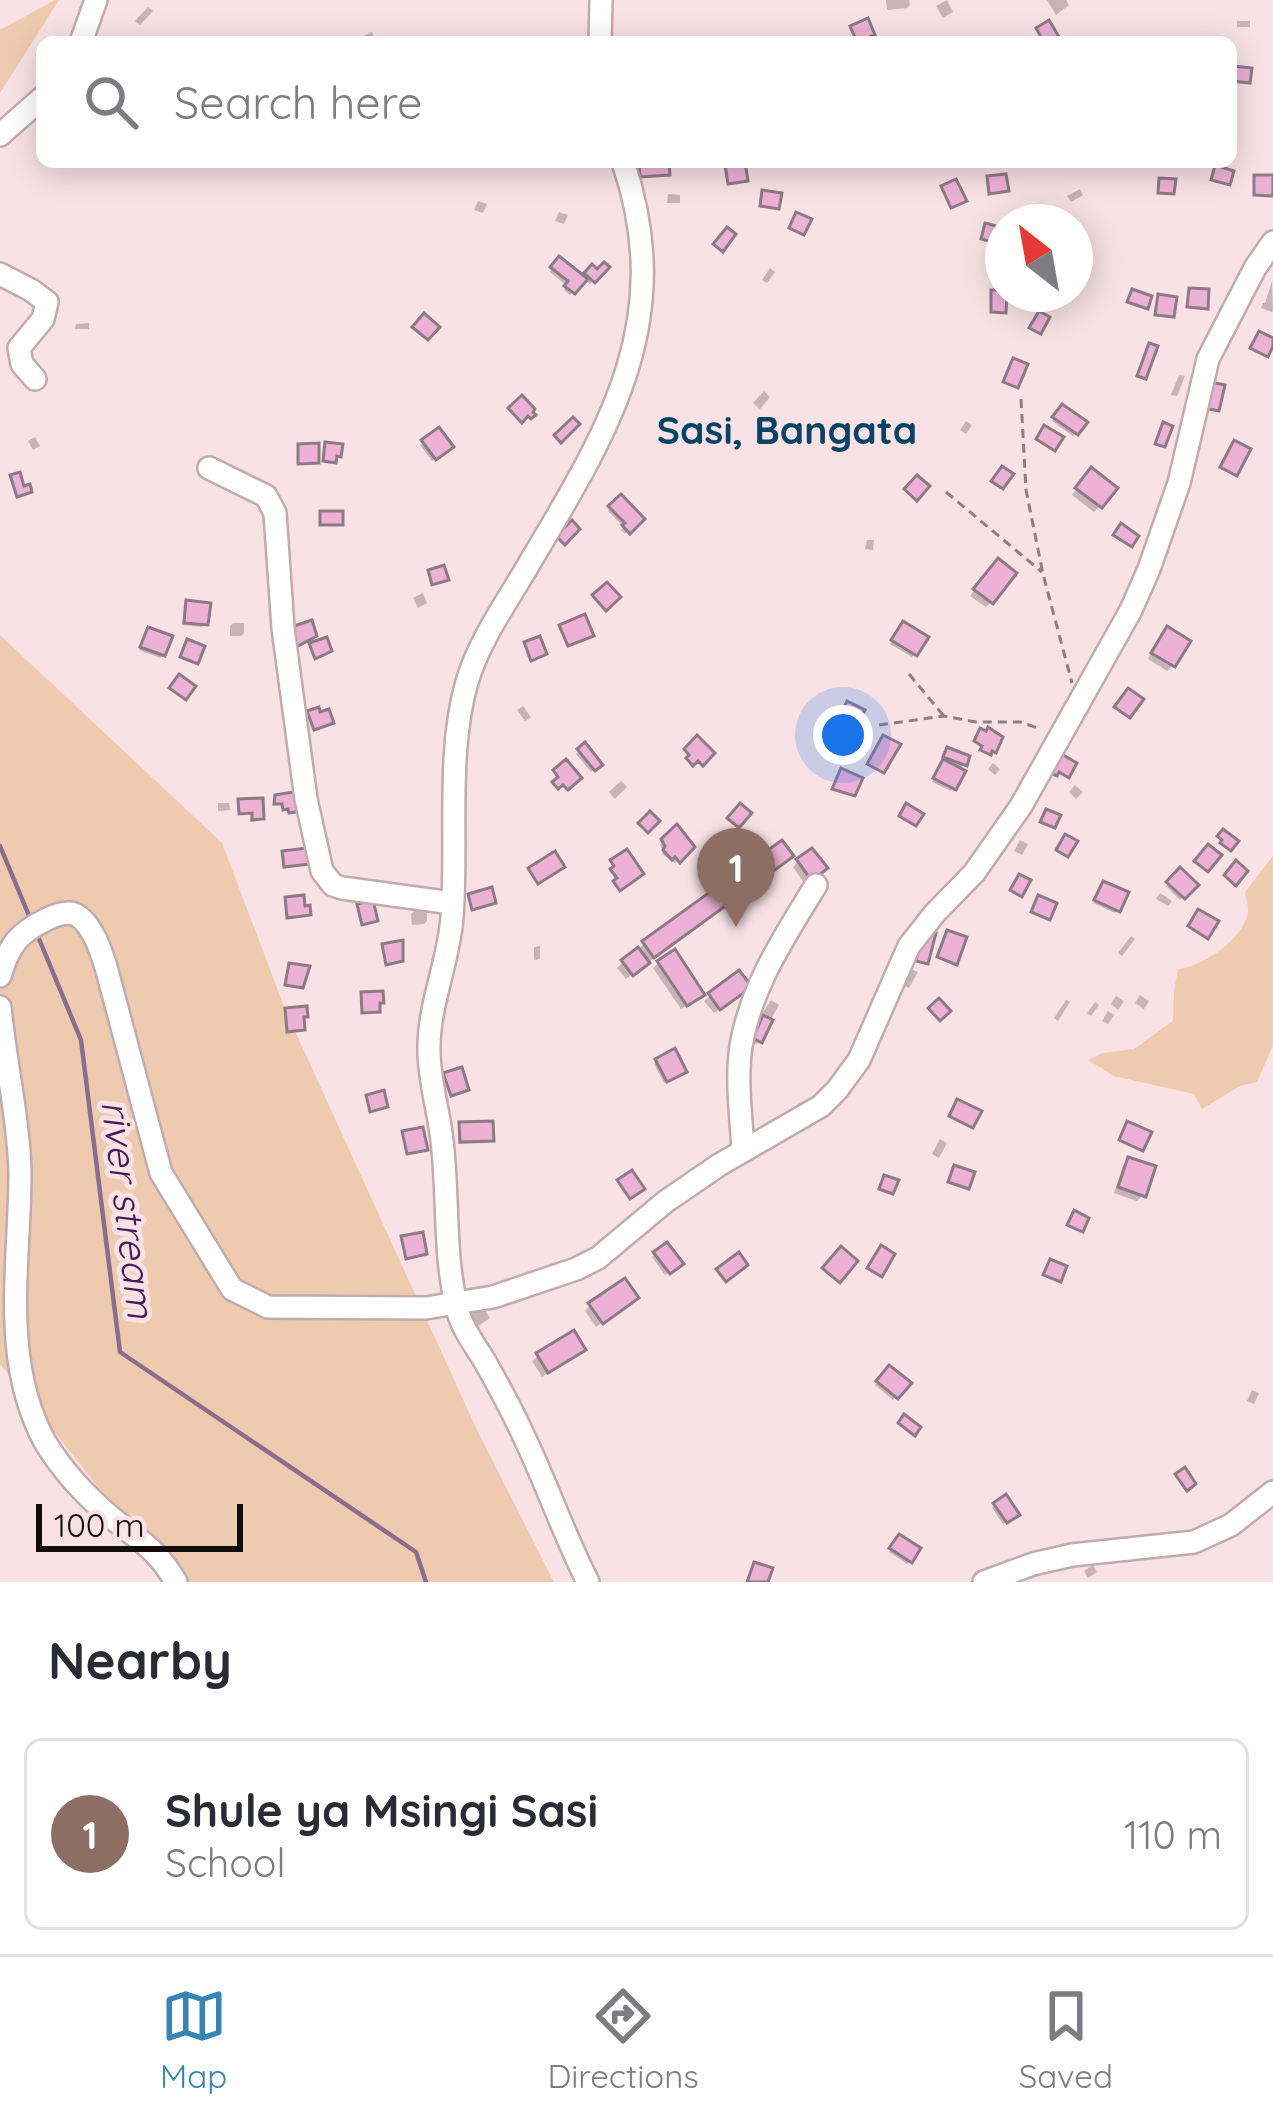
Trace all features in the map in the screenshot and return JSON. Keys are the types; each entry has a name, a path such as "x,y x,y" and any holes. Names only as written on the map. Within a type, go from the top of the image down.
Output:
{"street":[{"path":"83,36 97,0"},
{"path":"600,36 601,0"},
{"path":"0,135 36,103"},
{"path":"588,1582 519,1425 461,1322 448,1265 442,1144 429,1053 449,934 458,730 466,683 492,627 571,493 622,389 635,350 643,286 642,241 624,168"},
{"path":"0,976 9,952 34,926 68,913 78,916 98,944 161,1173 232,1289 268,1306 392,1310 457,1303 521,1288 598,1258 664,1202 821,1106 859,1060 909,946 974,873 1021,806 1131,610 1179,483 1208,359 1273,242"},
{"path":"0,274 47,302 43,320 19,348 22,364 35,379"},
{"path":"209,468 266,496 275,513 288,671 306,799 322,871 342,888 452,903"},
{"path":"743,1150 740,1050 746,1021 762,974 816,885"},
{"path":"0,1007 20,1168 12,1277 21,1390 42,1439 64,1471 164,1560 176,1582"},
{"path":"984,1582 1072,1555 1194,1542 1231,1525 1273,1492"}],"path":[{"path":"1021,400 1026,490 1076,708"},
{"path":"946,492 1043,574"},
{"path":"909,674 944,716"},
{"path":"878,725 944,716 1020,722 1059,738"}],"shaded area":[{"path":"55,0 59,0 0,93 0,30"},
{"path":"0,635 222,843 285,1009 477,1430 554,1582 174,1582 0,1364"},
{"path":"1273,856 1273,1045 1257,1082 1240,1086 1202,1109 1194,1094 1114,1076 1088,1060 1134,1049 1173,1021 1178,969 1210,957 1230,942 1248,913 1245,892"}],"building":[{"path":"868,18 875,35 854,36 850,26"},
{"path":"1049,20 1058,36 1041,36 1036,28"},
{"path":"1237,66 1252,68 1250,83 1237,82"},
{"path":"639,168 669,168 670,175 640,177"},
{"path":"725,168 746,168 748,181 728,184"},
{"path":"1214,168 1234,171 1230,185 1211,180"},
{"path":"1006,174 1009,191 989,194 987,176"},
{"path":"1254,175 1273,175 1273,196 1254,195"},
{"path":"1159,178 1176,179 1174,194 1158,193"},
{"path":"956,179 967,201 951,208 941,186"},
{"path":"762,190 782,193 779,209 760,206"},
{"path":"796,212 812,219 804,235 789,228"},
{"path":"727,227 736,234 723,252 713,244"},
{"path":"559,256 588,279 575,294 564,286 568,281 550,267"},
{"path":"604,262 610,267 595,283 584,273 592,264 597,269"},
{"path":"1189,288 1209,289 1208,309 1187,307"},
{"path":"1132,289 1152,296 1148,309 1127,302"},
{"path":"1158,294 1177,297 1174,317 1155,315"},
{"path":"1038,312 1050,317 1041,334 1029,328"},
{"path":"424,313 440,327 428,340 412,327"},
{"path":"1259,331 1273,338 1268,357 1250,348"},
{"path":"1149,343 1158,346 1146,379 1137,376"},
{"path":"1013,358 1028,364 1018,388 1003,382"},
{"path":"1210,382 1225,385 1219,411 1204,408"},
{"path":"522,395 536,415 522,423 508,408"},
{"path":"1062,404 1088,422 1078,435 1052,417"},
{"path":"573,417 580,424 561,443 554,435"},
{"path":"1163,422 1173,426 1165,447 1155,444"},
{"path":"1044,425 1064,437 1055,451 1036,439"},
{"path":"439,427 454,447 436,460 421,440"},
{"path":"1234,440 1251,449 1237,476 1220,467"},
{"path":"325,442 343,444 336,463 323,461"},
{"path":"319,443 319,463 298,464 298,444"},
{"path":"1002,466 1014,474 1003,489 991,481"},
{"path":"1091,467 1118,488 1102,508 1075,488"},
{"path":"20,472 24,486 30,484 32,492 17,497 10,475"},
{"path":"917,475 930,486 917,501 904,489"},
{"path":"621,494 645,519 630,534 608,506"},
{"path":"320,511 343,511 343,525 320,525"},
{"path":"572,520 580,529 565,545 556,536"},
{"path":"1121,523 1139,536 1132,547 1113,535"},
{"path":"998,558 1017,573 993,604 973,589"},
{"path":"444,565 449,580 432,585 428,570"},
{"path":"607,582 621,597 606,611 592,595"},
{"path":"186,600 211,603 208,625 184,623"},
{"path":"585,614 594,636 568,646 559,625"},
{"path":"312,620 317,636 292,649 285,629"},
{"path":"903,621 929,637 917,656 891,640"},
{"path":"1167,626 1191,641 1175,667 1151,653"},
{"path":"148,627 173,636 165,656 140,647"},
{"path":"540,636 547,654 531,661 524,642"},
{"path":"327,637 332,651 315,659 309,643"},
{"path":"187,639 205,646 198,664 180,657"},
{"path":"179,674 196,686 186,700 169,688"},
{"path":"1128,688 1144,699 1130,718 1114,707"},
{"path":"847,701 865,710 857,726 839,717"},
{"path":"319,707 320,712 329,709 334,723 314,730 307,711"},
{"path":"988,727 1003,737 991,755 974,741 980,728 986,731"},
{"path":"697,735 715,753 703,766 698,761 693,766 684,749"},
{"path":"883,735 901,744 884,773 867,764"},
{"path":"585,742 603,765 595,771 577,749"},
{"path":"947,747 970,756 967,766 943,757"},
{"path":"1058,752 1077,763 1069,778 1047,771"},
{"path":"566,759 582,778 568,790 552,782 558,777 553,770"},
{"path":"943,759 966,771 956,790 933,778"},
{"path":"841,768 863,778 855,796 832,789"},
{"path":"299,791 302,811 289,813 282,804 274,804 275,795"},
{"path":"263,798 264,819 239,814 238,799"},
{"path":"740,803 752,813 739,828 727,818"},
{"path":"906,803 924,814 916,826 899,816"},
{"path":"1046,809 1061,815 1055,828 1040,822"},
{"path":"650,811 660,821 648,833 638,823"},
{"path":"677,824 695,847 680,863 663,850 661,839"},
{"path":"1223,829 1239,841 1231,851 1217,836"},
{"path":"1065,834 1078,841 1068,857 1056,850"},
{"path":"782,840 794,856 654,958 642,941"},
{"path":"1208,844 1222,855 1208,872 1194,861"},
{"path":"308,848 310,864 284,867 282,851"},
{"path":"812,848 828,868 812,881 796,859"},
{"path":"627,849 644,874 620,891 610,860"},
{"path":"555,851 565,867 538,884 528,868"},
{"path":"1236,860 1248,871 1236,886 1224,875"},
{"path":"1180,867 1199,885 1185,899 1166,882"},
{"path":"1019,874 1031,880 1022,897 1010,890"},
{"path":"1103,881 1129,892 1120,912 1094,900"},
{"path":"492,887 496,903 472,910 468,894"},
{"path":"304,895 311,915 287,918 285,897"},
{"path":"1038,895 1057,903 1050,920 1031,912"},
{"path":"373,900 378,921 362,925 357,904"},
{"path":"1198,909 1219,921 1208,939 1188,926"},
{"path":"947,930 967,937 957,965 937,957"},
{"path":"926,931 936,933 928,964 916,961"},
{"path":"403,940 403,961 386,965 382,944"},
{"path":"638,947 650,963 633,976 621,960"},
{"path":"675,949 705,995 687,1006 657,961"},
{"path":"289,963 310,966 303,988 285,985"},
{"path":"739,970 752,987 720,1010 708,993"},
{"path":"383,991 380,1012 362,1013 361,992"},
{"path":"939,998 951,1011 940,1021 928,1008"},
{"path":"307,1006 305,1030 287,1032 285,1008"},
{"path":"763,1015 773,1020 762,1043 753,1038"},
{"path":"675,1048 687,1072 667,1082 655,1059"},
{"path":"462,1067 469,1090 451,1096 443,1073"},
{"path":"384,1090 388,1107 370,1112 366,1095"},
{"path":"957,1099 982,1111 973,1128 949,1116"},
{"path":"493,1121 494,1141 460,1142 459,1122"},
{"path":"1127,1121 1152,1132 1143,1151 1119,1140"},
{"path":"423,1127 428,1150 407,1154 402,1131"},
{"path":"1128,1157 1156,1166 1146,1197 1118,1187"},
{"path":"954,1165 975,1172 969,1189 948,1182"},
{"path":"632,1170 645,1189 630,1199 617,1180"},
{"path":"884,1175 899,1180 893,1194 879,1189"},
{"path":"1074,1210 1089,1218 1083,1232 1067,1225"},
{"path":"423,1232 427,1254 406,1259 401,1236"},
{"path":"667,1242 684,1264 670,1274 653,1252"},
{"path":"881,1245 895,1254 882,1277 867,1268"},
{"path":"841,1246 858,1261 840,1283 822,1268"},
{"path":"739,1252 748,1265 726,1282 716,1269"},
{"path":"1050,1259 1067,1266 1061,1282 1043,1275"},
{"path":"625,1278 639,1298 603,1324 588,1303"},
{"path":"574,1330 586,1350 548,1373 536,1353"},
{"path":"889,1365 912,1383 898,1399 876,1381"},
{"path":"904,1414 921,1427 915,1436 898,1423"},
{"path":"1185,1467 1196,1484 1187,1491 1175,1474"},
{"path":"1006,1494 1020,1515 1007,1523 993,1503"},
{"path":"899,1534 921,1548 912,1563 889,1548"},
{"path":"754,1562 773,1568 768,1582 747,1582"}],"waterway":[{"name":"river stream","path":"0,846 30,918"},
{"name":"river stream","path":"37,934 81,1040 120,1352 416,1552 426,1582"}],"place":[{"name":"Shule ya Msingi Sasi","path":"736,927"}],"district":[{"name":"Sasi, Bangata","path":"787,429"}]}
